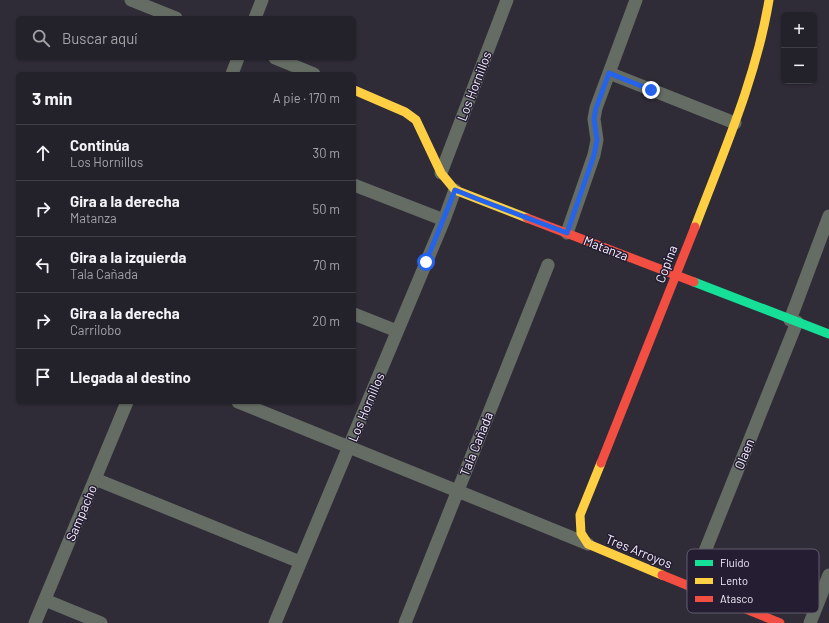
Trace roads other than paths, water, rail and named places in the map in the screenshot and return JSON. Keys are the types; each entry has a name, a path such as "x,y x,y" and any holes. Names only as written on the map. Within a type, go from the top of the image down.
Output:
{"street":[{"path":"131,0 171,16"},
{"path":"256,16 262,0"},
{"name":"Los Hornillos","path":"441,173 506,0"},
{"path":"567,233 594,155 597,140 594,119 596,108 636,0"},
{"name":"Copina","path":"581,533 580,515 676,275 735,122 749,81 769,0"},
{"path":"233,72 237,60"},
{"path":"280,60 309,72"},
{"path":"609,73 735,122"},
{"name":"Matanza","path":"356,91 406,112 416,120 441,173 455,190 829,334"},
{"path":"356,186 444,220"},
{"name":"Los Hornillos","path":"275,623 444,220 455,190"},
{"name":"Olaen","path":"705,549 794,321 829,216"},
{"name":"Tala Cañada","path":"405,623 548,265"},
{"path":"356,315 397,331"},
{"name":"Sampacho","path":"35,623 126,404"},
{"path":"243,404 588,544"},
{"path":"96,479 300,562"},
{"name":"Tres Arroyos","path":"581,533 588,544 687,584"},
{"path":"819,600 829,575"},
{"path":"45,600 101,623"},
{"name":"Tres Arroyos","path":"756,613 780,623"},
{"path":"810,623 814,613"}]}
